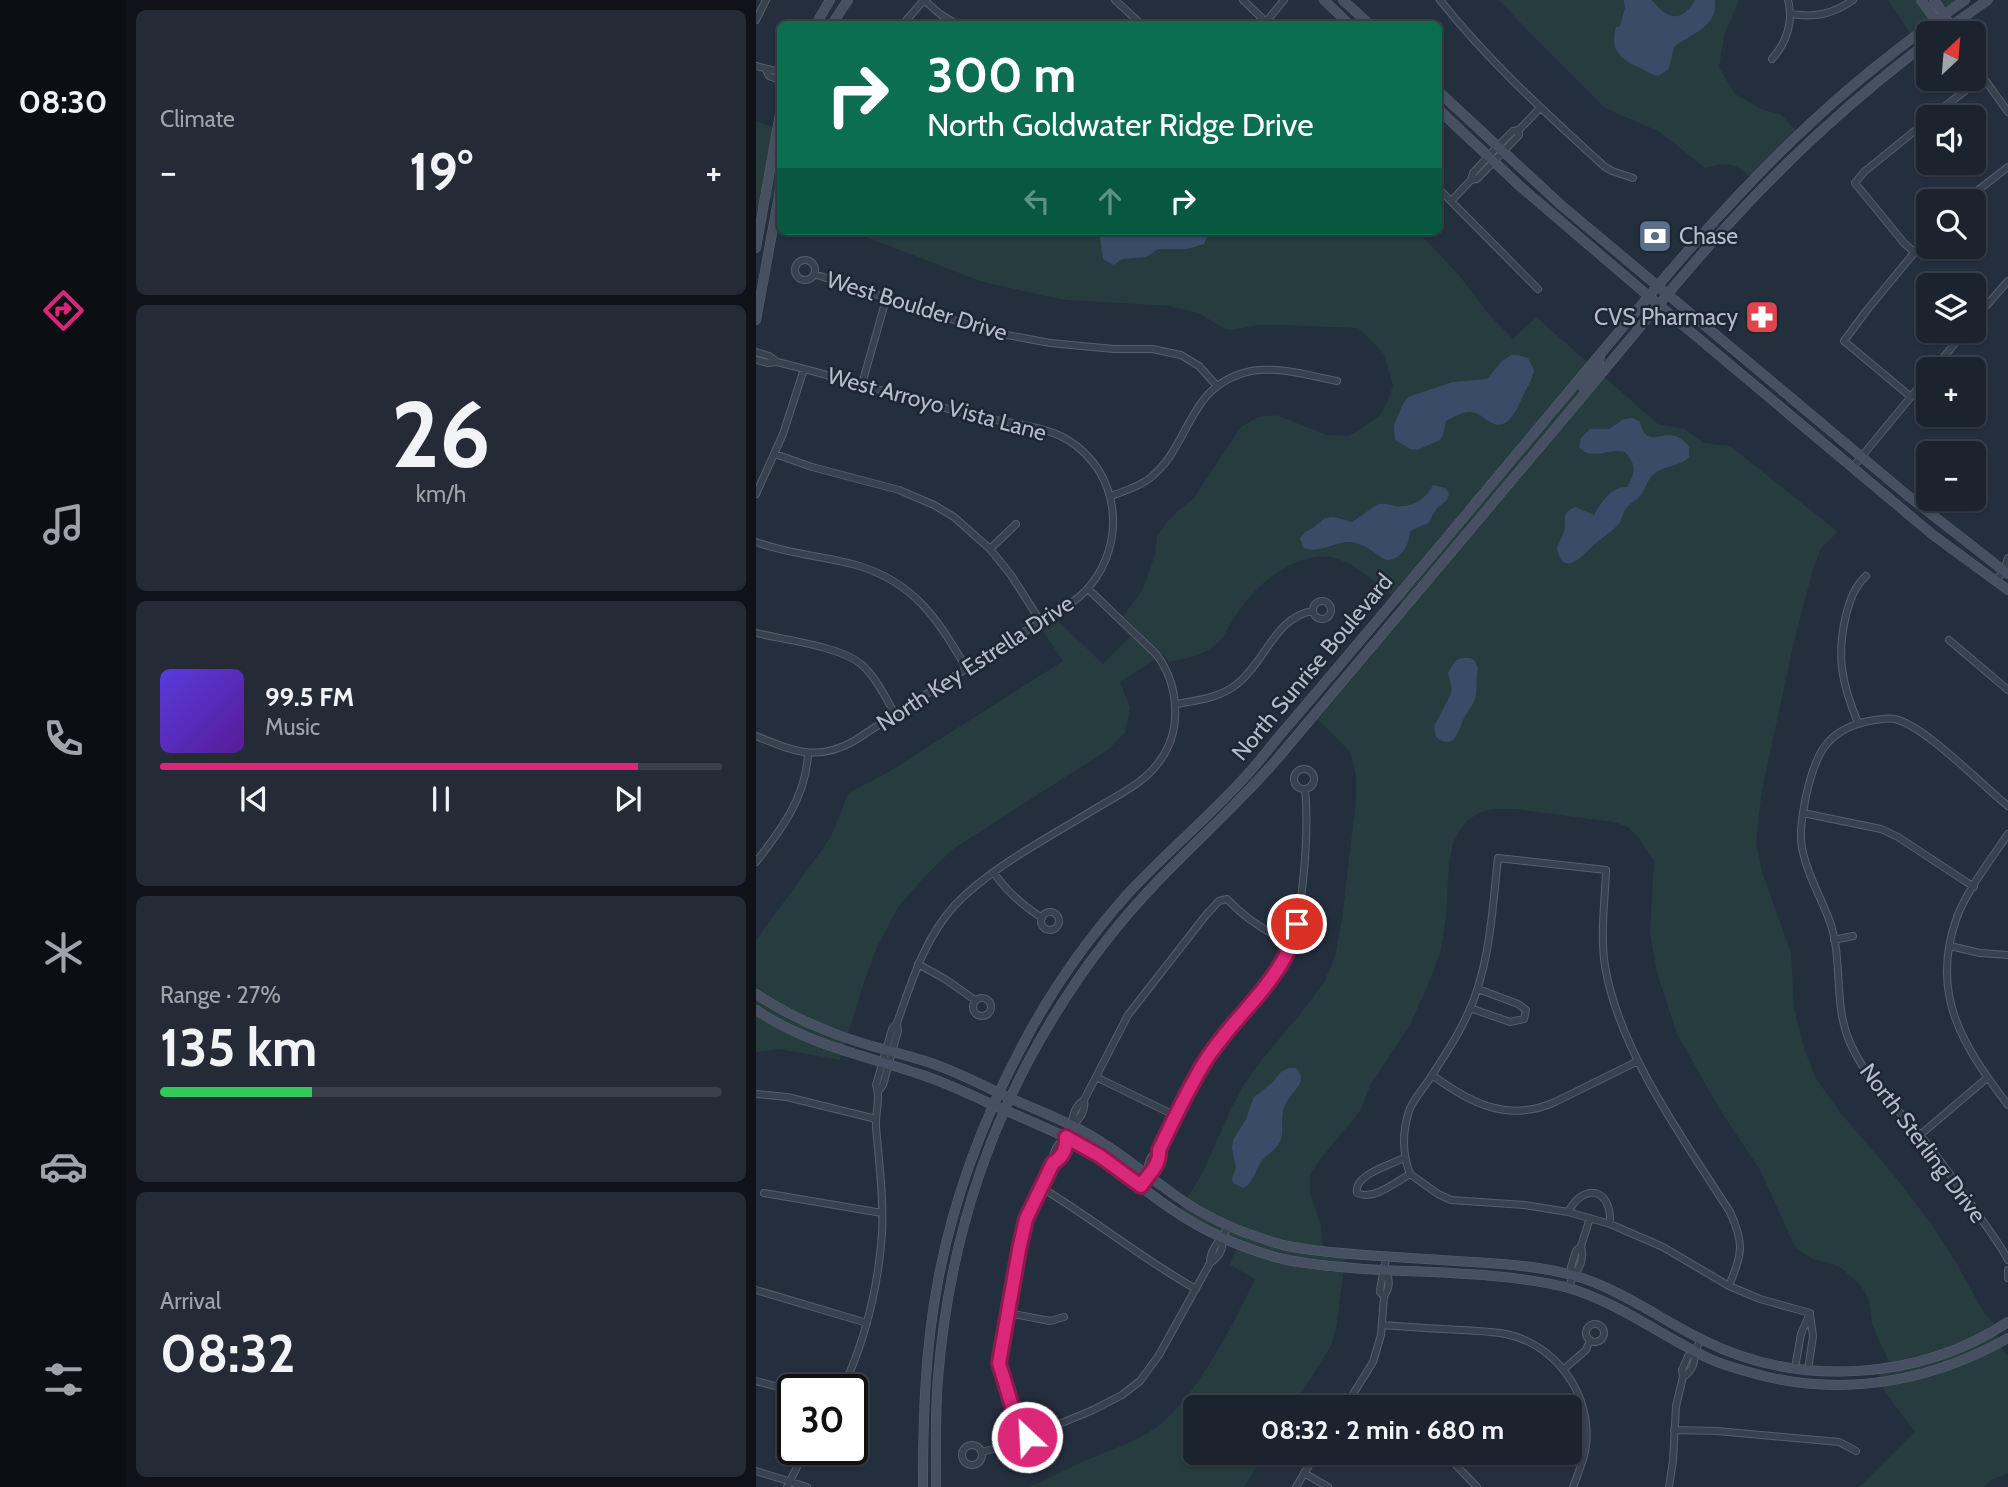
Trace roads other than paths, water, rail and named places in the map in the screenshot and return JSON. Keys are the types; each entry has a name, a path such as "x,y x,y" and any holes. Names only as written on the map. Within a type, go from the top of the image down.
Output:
{"street":[{"path":"756,20 766,0"},
{"path":"818,21 830,0"},
{"path":"834,21 848,0"},
{"path":"906,21 924,0 951,21"},
{"path":"1115,0 1138,21"},
{"path":"1242,0 1263,21"},
{"path":"1267,21 1284,0"},
{"path":"1324,0 1346,21"},
{"path":"1343,0 1366,21"},
{"path":"1440,0 1465,31 1540,108 1605,167 1633,178"},
{"path":"1772,59 1787,36 1791,14 1788,0"},
{"path":"1791,14 1821,16 1853,0"},
{"path":"1921,0 1940,21"},
{"path":"1934,0 1943,21"},
{"name":"North Sunrise Boulevard","path":"1949,21 1965,0"},
{"name":"North Sunrise Boulevard","path":"1955,21 1988,0"},
{"name":"North Sunrise Boulevard","path":"1596,371 1600,355 1657,286 1744,189 1830,106 1889,56 1916,42"},
{"name":"North Sunrise Boulevard","path":"923,1487 925,1379 938,1282 956,1207 974,1152 999,1107 1026,1037 1051,996 1109,916 1244,777 1596,371 1659,305 1752,199 1838,117 1916,52"},
{"path":"756,66 777,71"},
{"path":"766,70 777,79"},
{"path":"1986,81 2008,112"},
{"path":"1947,105 1965,91"},
{"path":"1442,95 1561,205 1657,286 1940,523 2007,571"},
{"path":"1452,200 1471,180 1477,179 1491,159 1519,135 1519,130 1540,108"},
{"path":"1442,113 1491,159 1659,305 1933,535 2008,590"},
{"path":"1914,252 1855,183 1864,172 1916,129"},
{"path":"756,248 777,131"},
{"path":"1980,189 2008,167"},
{"path":"1744,189 1752,199"},
{"path":"1442,191 1538,289"},
{"path":"756,320 777,206"},
{"path":"1911,397 1844,341 1916,250"},
{"name":"West Boulder Drive","path":"814,274 887,296 961,323 1017,337 1082,347 1152,349 1181,355 1199,366 1217,386"},
{"path":"1986,306 2008,281"},
{"path":"862,384 887,296"},
{"path":"1944,357 1955,343"},
{"name":"West Arroyo Vista Lane","path":"756,352 777,362"},
{"name":"West Arroyo Vista Lane","path":"756,359 862,384 970,415 1053,433 1079,448 1090,459 1107,484 1111,496"},
{"path":"756,494 775,454 804,369"},
{"path":"1111,496 1149,480 1173,451 1195,410 1217,386 1236,376 1252,371 1276,370 1337,381"},
{"name":"North Sunrise Boulevard","path":"1004,1095 1030,1058 1060,1006 1111,934 1157,881 1254,787 1577,403 1579,391"},
{"path":"1853,467 1916,391"},
{"path":"775,454 915,496 954,517 990,549 1012,575 1041,622"},
{"name":"North Key Estrella Drive","path":"808,754 845,746 1041,622 1088,589 1104,566 1113,539 1111,496"},
{"path":"990,549 1016,524"},
{"path":"756,542 857,566 904,588 928,608 967,669"},
{"path":"1996,580 2007,571 2008,558"},
{"path":"1866,576 1853,592 1842,635 1840,656 1847,696 1858,723 1895,719 1917,730 2008,806"},
{"path":"849,1374 867,1323 878,1270 882,1213 876,1085 885,1063 892,1029 897,1023 918,964 939,924 975,886 1138,783 1158,765 1168,750 1176,704 1171,680 1164,665 1156,654 1088,589"},
{"path":"1176,704 1211,698 1236,686 1255,668 1290,620 1303,612 1313,611"},
{"path":"756,632 832,650 853,659 874,680 895,714"},
{"path":"1948,640 2008,690"},
{"name":"North Sterling Drive","path":"1858,723 1844,729 1826,743 1821,751 1815,761 1802,813 1805,860 1830,922 1837,954 1839,1008 1851,1045 1875,1086 1920,1135 1963,1192 2008,1260"},
{"path":"756,736 808,754 808,767 798,799 756,862"},
{"path":"1141,1186 1148,1174 1153,1153 1159,1150 1204,1063 1231,1025 1269,981 1292,942 1297,924 1307,822 1305,789"},
{"path":"1802,813 1881,829 1898,837 1974,887"},
{"path":"2008,834 1957,916 1946,972 1955,1021 1963,1040 2008,1105"},
{"path":"1729,1286 1741,1250 1737,1227 1638,1061 1620,1020 1604,965 1606,870 1498,858 1487,944 1478,989 1450,1048 1410,1109 1403,1135 1404,1158 1410,1174 1438,1194 1451,1199 1524,1205 1568,1212 1610,1224 1663,1247 1729,1286 1760,1299 1810,1313"},
{"path":"994,873 1003,887 1022,905 1042,918"},
{"path":"1072,1126 1072,1118 1078,1104 1084,1100 1128,1014 1219,901 1227,900 1269,933 1292,942"},
{"path":"1834,940 1853,936"},
{"path":"1950,946 1980,953 2008,955"},
{"path":"918,964 975,1000"},
{"path":"1471,1008 1510,1022 1524,1019 1525,1010 1518,1004 1478,989"},
{"path":"756,994 797,1018 830,1032 932,1063 1072,1126 1109,1146 1179,1198 1228,1226 1261,1238 1301,1249 1330,1253 1518,1265 1573,1275 1614,1292 1701,1339 1745,1357 1808,1370 1873,1370 1917,1362 1956,1349 2004,1324 2008,1340 1965,1360 1916,1376 1854,1385 1825,1385 1742,1371 1713,1360 1623,1311 1569,1288 1525,1279 1385,1270 1281,1258 1222,1238 1171,1209 1100,1156 1066,1137 940,1082 825,1046 791,1031 756,1010"},
{"path":"1432,1075 1453,1091 1476,1102 1509,1111 1529,1111 1555,1102 1638,1061"},
{"path":"1096,1077 1176,1116"},
{"path":"1920,1135 1987,1078"},
{"path":"756,1094 787,1097 876,1119"},
{"name":"North Sunrise Boulevard","path":"936,1487 938,1379 950,1283 968,1210 999,1107"},
{"path":"1027,1437 1014,1413 999,1363 1026,1219 1053,1163 1060,1159 1066,1146 1066,1137"},
{"path":"1404,1158 1360,1179 1356,1187 1357,1193 1363,1196 1372,1194 1410,1174"},
{"path":"1042,1188 1164,1271 1196,1289"},
{"path":"1568,1212 1574,1200 1580,1196 1588,1192 1598,1194 1606,1200 1611,1210 1610,1224"},
{"path":"764,1193 882,1213"},
{"path":"1569,1288 1573,1275 1578,1271 1583,1254 1581,1246 1590,1218"},
{"path":"982,1452 1007,1445 1093,1410 1122,1395 1140,1381 1159,1355 1210,1263 1217,1258 1228,1226"},
{"path":"1352,1395 1373,1362 1389,1277 1385,1270 1387,1256"},
{"path":"2008,1270 2008,1278"},
{"path":"756,1290 867,1323"},
{"path":"1008,1313 1050,1321 1064,1317"},
{"path":"1796,1368 1801,1334 1810,1313"},
{"path":"1808,1370 1813,1336 1810,1313"},
{"path":"1382,1325 1506,1334 1544,1350 1564,1369 1581,1400 1586,1425 1586,1447 1573,1487"},
{"path":"1669,1487 1676,1406 1684,1377 1689,1374 1701,1339"},
{"path":"1564,1369 1586,1350 1590,1340"},
{"path":"756,1381 777,1387"},
{"path":"1674,1430 1717,1431 1839,1442 1856,1451"},
{"path":"788,1484 798,1465"},
{"path":"1296,1487 1309,1465"},
{"path":"1456,1465 1477,1487"},
{"path":"756,1472 788,1484 807,1487"},
{"path":"1304,1473 1328,1487"}],"water":[{"path":"1624,0 1652,0 1668,15 1674,16 1685,13 1695,0 1715,0 1715,9 1702,29 1674,47 1669,69 1658,76 1629,62 1616,49 1614,36 1625,8"},
{"path":"1208,235 1204,244 1187,249 1158,249 1146,257 1122,259 1114,265 1103,259 1100,237"},
{"path":"1511,355 1528,358 1534,370 1516,410 1506,423 1496,424 1477,413 1465,412 1446,421 1440,440 1417,450 1395,440 1394,425 1408,397 1453,382 1487,379 1502,361"},
{"path":"1633,418 1640,422 1648,436 1666,435 1681,439 1689,447 1689,457 1655,473 1640,496 1625,509 1617,526 1581,557 1569,563 1564,562 1557,548 1564,532 1567,512 1575,507 1594,515 1611,492 1627,487 1633,473 1632,461 1625,452 1589,453 1579,447 1581,438 1590,429 1609,429 1624,419"},
{"path":"1433,485 1445,488 1449,494 1447,500 1437,508 1428,523 1410,531 1406,546 1400,555 1392,559 1386,560 1364,546 1349,542 1315,550 1303,548 1300,538 1325,518 1334,517 1352,522 1378,504 1413,504"},
{"path":"1461,658 1474,660 1478,668 1476,696 1456,737 1448,742 1436,737 1434,726 1452,689 1448,673 1455,661"},
{"path":"1289,1068 1296,1068 1301,1078 1283,1110 1280,1142 1261,1162 1252,1180 1243,1188 1233,1183 1236,1168 1233,1140 1246,1119 1254,1097"}],"place":[{"name":"Chase","path":"1655,236"},
{"name":"CVS Pharmacy","path":"1762,317"}]}
